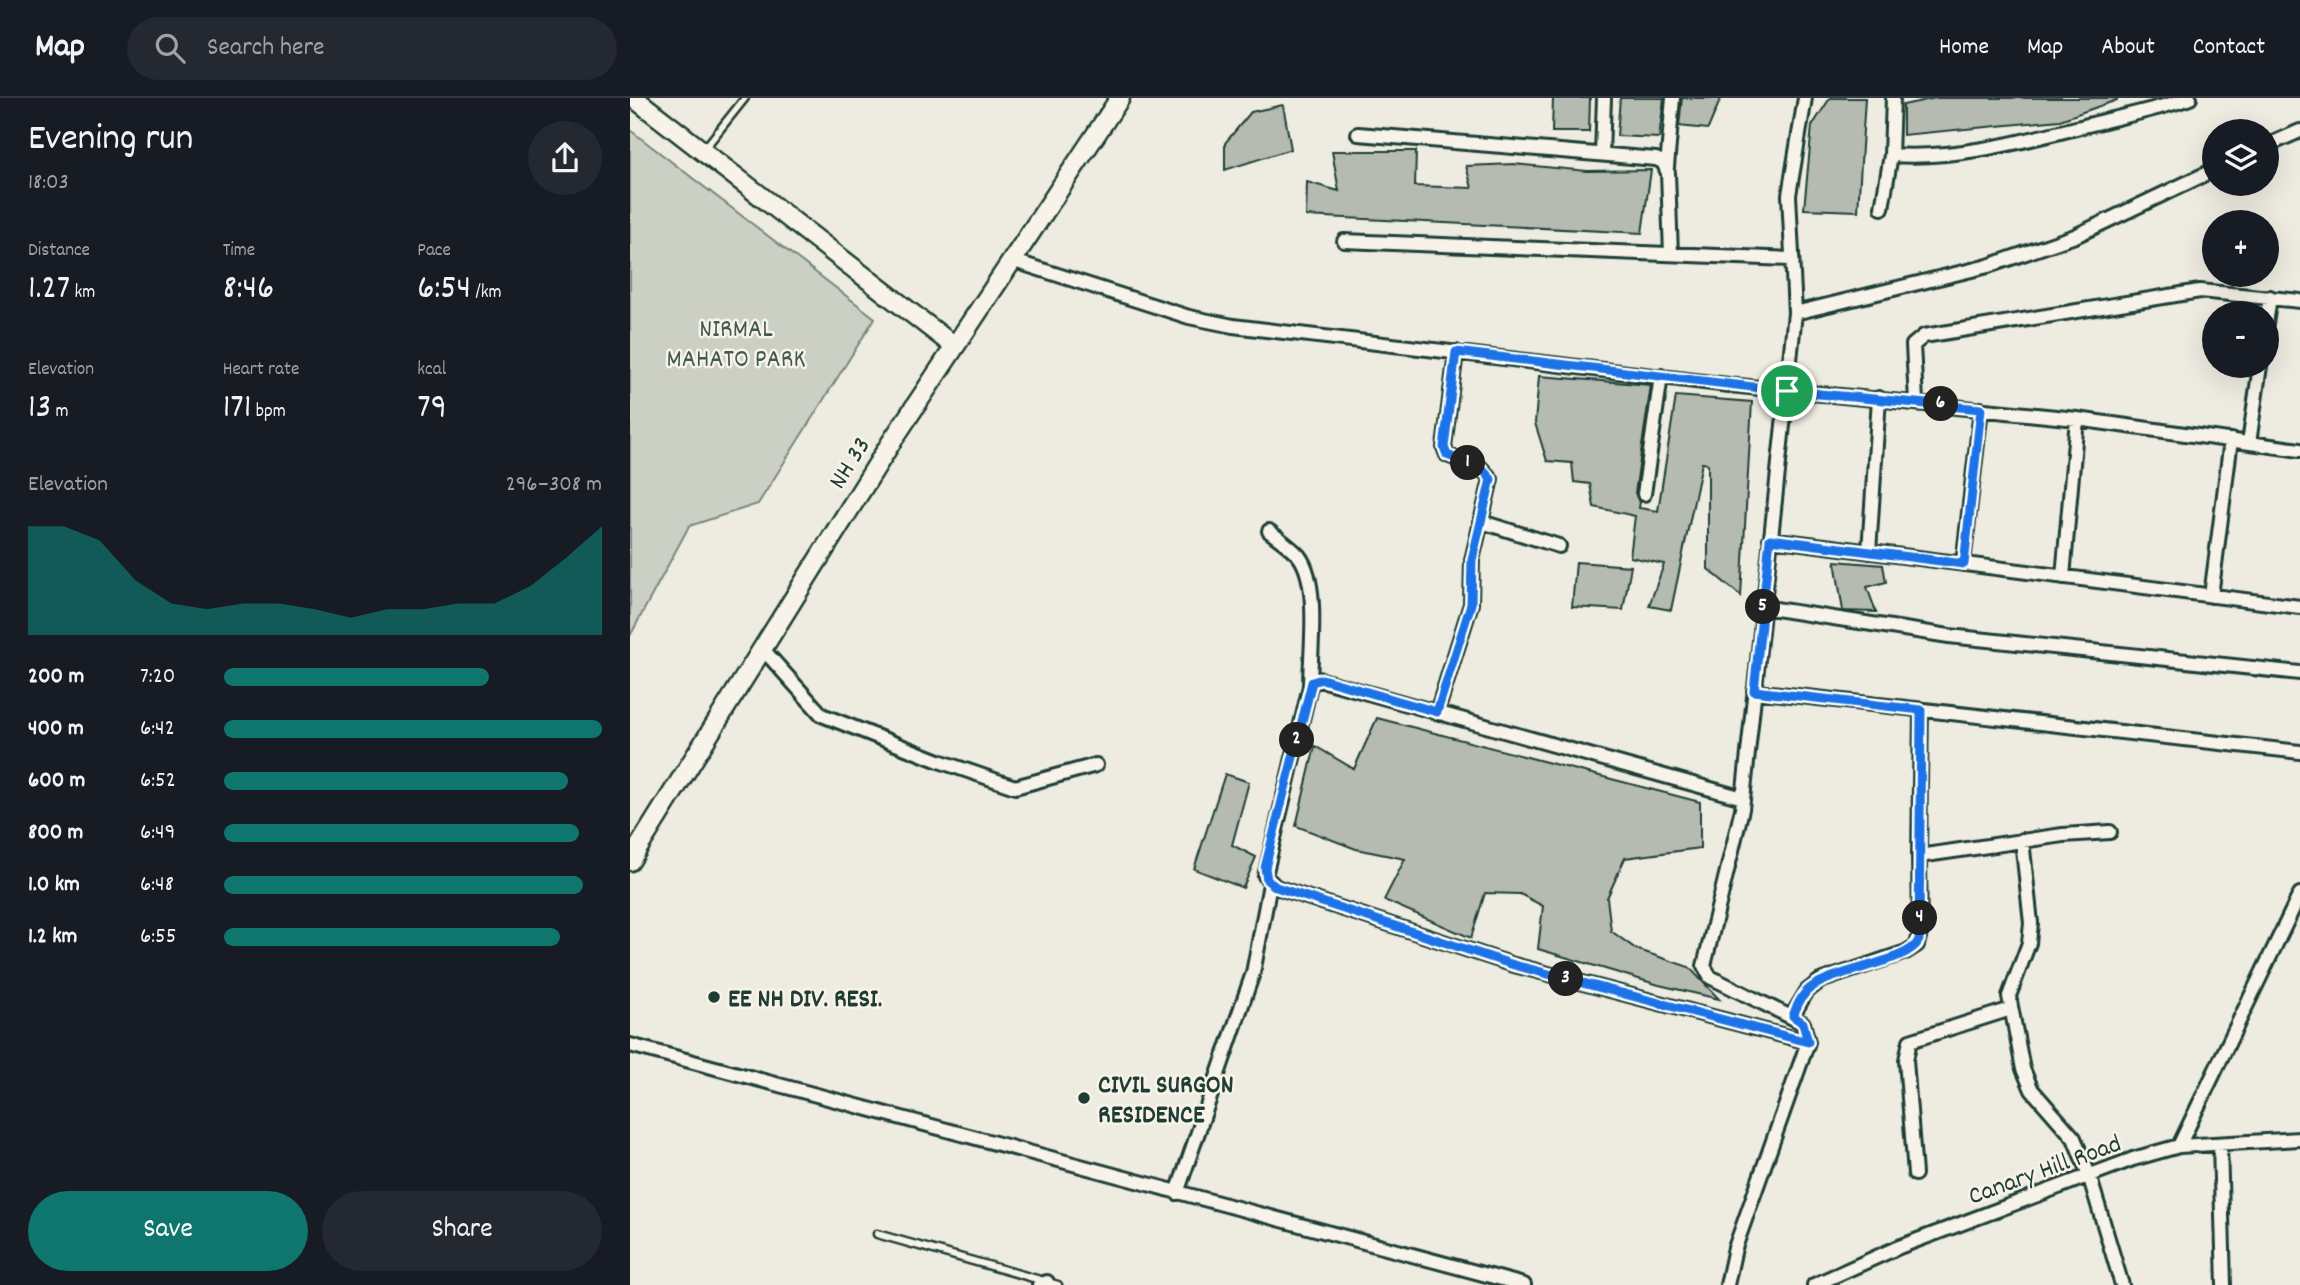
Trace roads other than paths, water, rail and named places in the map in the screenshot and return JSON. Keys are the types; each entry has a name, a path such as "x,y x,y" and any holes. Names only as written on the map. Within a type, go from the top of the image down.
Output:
{"main road":[{"path":"634,98 954,346"},
{"name":"NH 33","path":"630,861 761,648 954,346 1121,98"}],"street":[{"path":"1602,154 1604,98"},
{"path":"1671,254 1667,167 1673,98"},
{"path":"1727,1285 1735,1248 1808,1042 1803,1023 1793,1016 1710,976 1705,971 1734,855 1743,798 1795,313 1789,195 1805,98"},
{"path":"1882,208 1891,155 1893,98"},
{"path":"1891,155 1943,155 2039,137 2190,98"},
{"path":"2279,140 2300,131"},
{"path":"1358,134 1650,158 1663,162 1667,167"},
{"path":"1795,313 1988,266 2075,236 2202,176"},
{"path":"1344,241 1791,260"},
{"path":"1011,260 1200,319 1233,326 1787,391 1916,401 2077,419 2300,450"},
{"path":"1916,401 1913,345 1924,336 2200,291 2300,301"},
{"path":"2269,301 2270,297"},
{"path":"1437,712 1471,604 1472,560 1490,486 1488,473 1447,455 1444,447 1456,352"},
{"path":"1644,494 1661,376"},
{"path":"2249,443 2258,378"},
{"path":"1869,552 1879,398"},
{"path":"1964,564 1981,409"},
{"path":"2063,577 2077,419"},
{"path":"2211,596 2231,440"},
{"path":"1482,522 1559,545"},
{"path":"1177,1193 1253,974 1270,884 1265,868 1310,686 1311,602 1308,578 1299,557 1269,531"},
{"path":"1770,539 2300,607"},
{"path":"1763,607 1949,636 2300,673"},
{"path":"761,648 822,715 939,761 1015,787 1096,765"},
{"path":"1310,686 1315,680 1322,679 1743,798"},
{"path":"1754,691 2300,752"},
{"path":"1793,1016 1807,991 1820,981 1906,952 1917,945 1920,933 1921,710"},
{"path":"1919,856 2022,840 2110,832"},
{"path":"2022,840 2031,923 2029,943 2011,985 2011,1009 2023,1069 2032,1090 2074,1138 2089,1175 2122,1285"},
{"path":"1270,884 1514,965 1808,1042"},
{"path":"2179,1146 2300,894"},
{"path":"1915,1174 1906,1060 1910,1041 2011,1009"},
{"path":"630,1045 1524,1285"},
{"name":"Canary Hill Road","path":"1814,1285 1899,1247 2089,1175 2179,1146 2300,1139"},
{"path":"2220,1144 2224,1285"}],"lane":[{"path":"702,151 745,98"},
{"path":"877,1234 1048,1284"}],"place":[{"name":"EE NH DIV. RESI.","path":"714,997"},
{"name":"CIVIL SURGON RESIDENCE","path":"1084,1098"}],"park label":[{"name":"NIRMAL MAHATO PARK","path":"736,342"}]}
